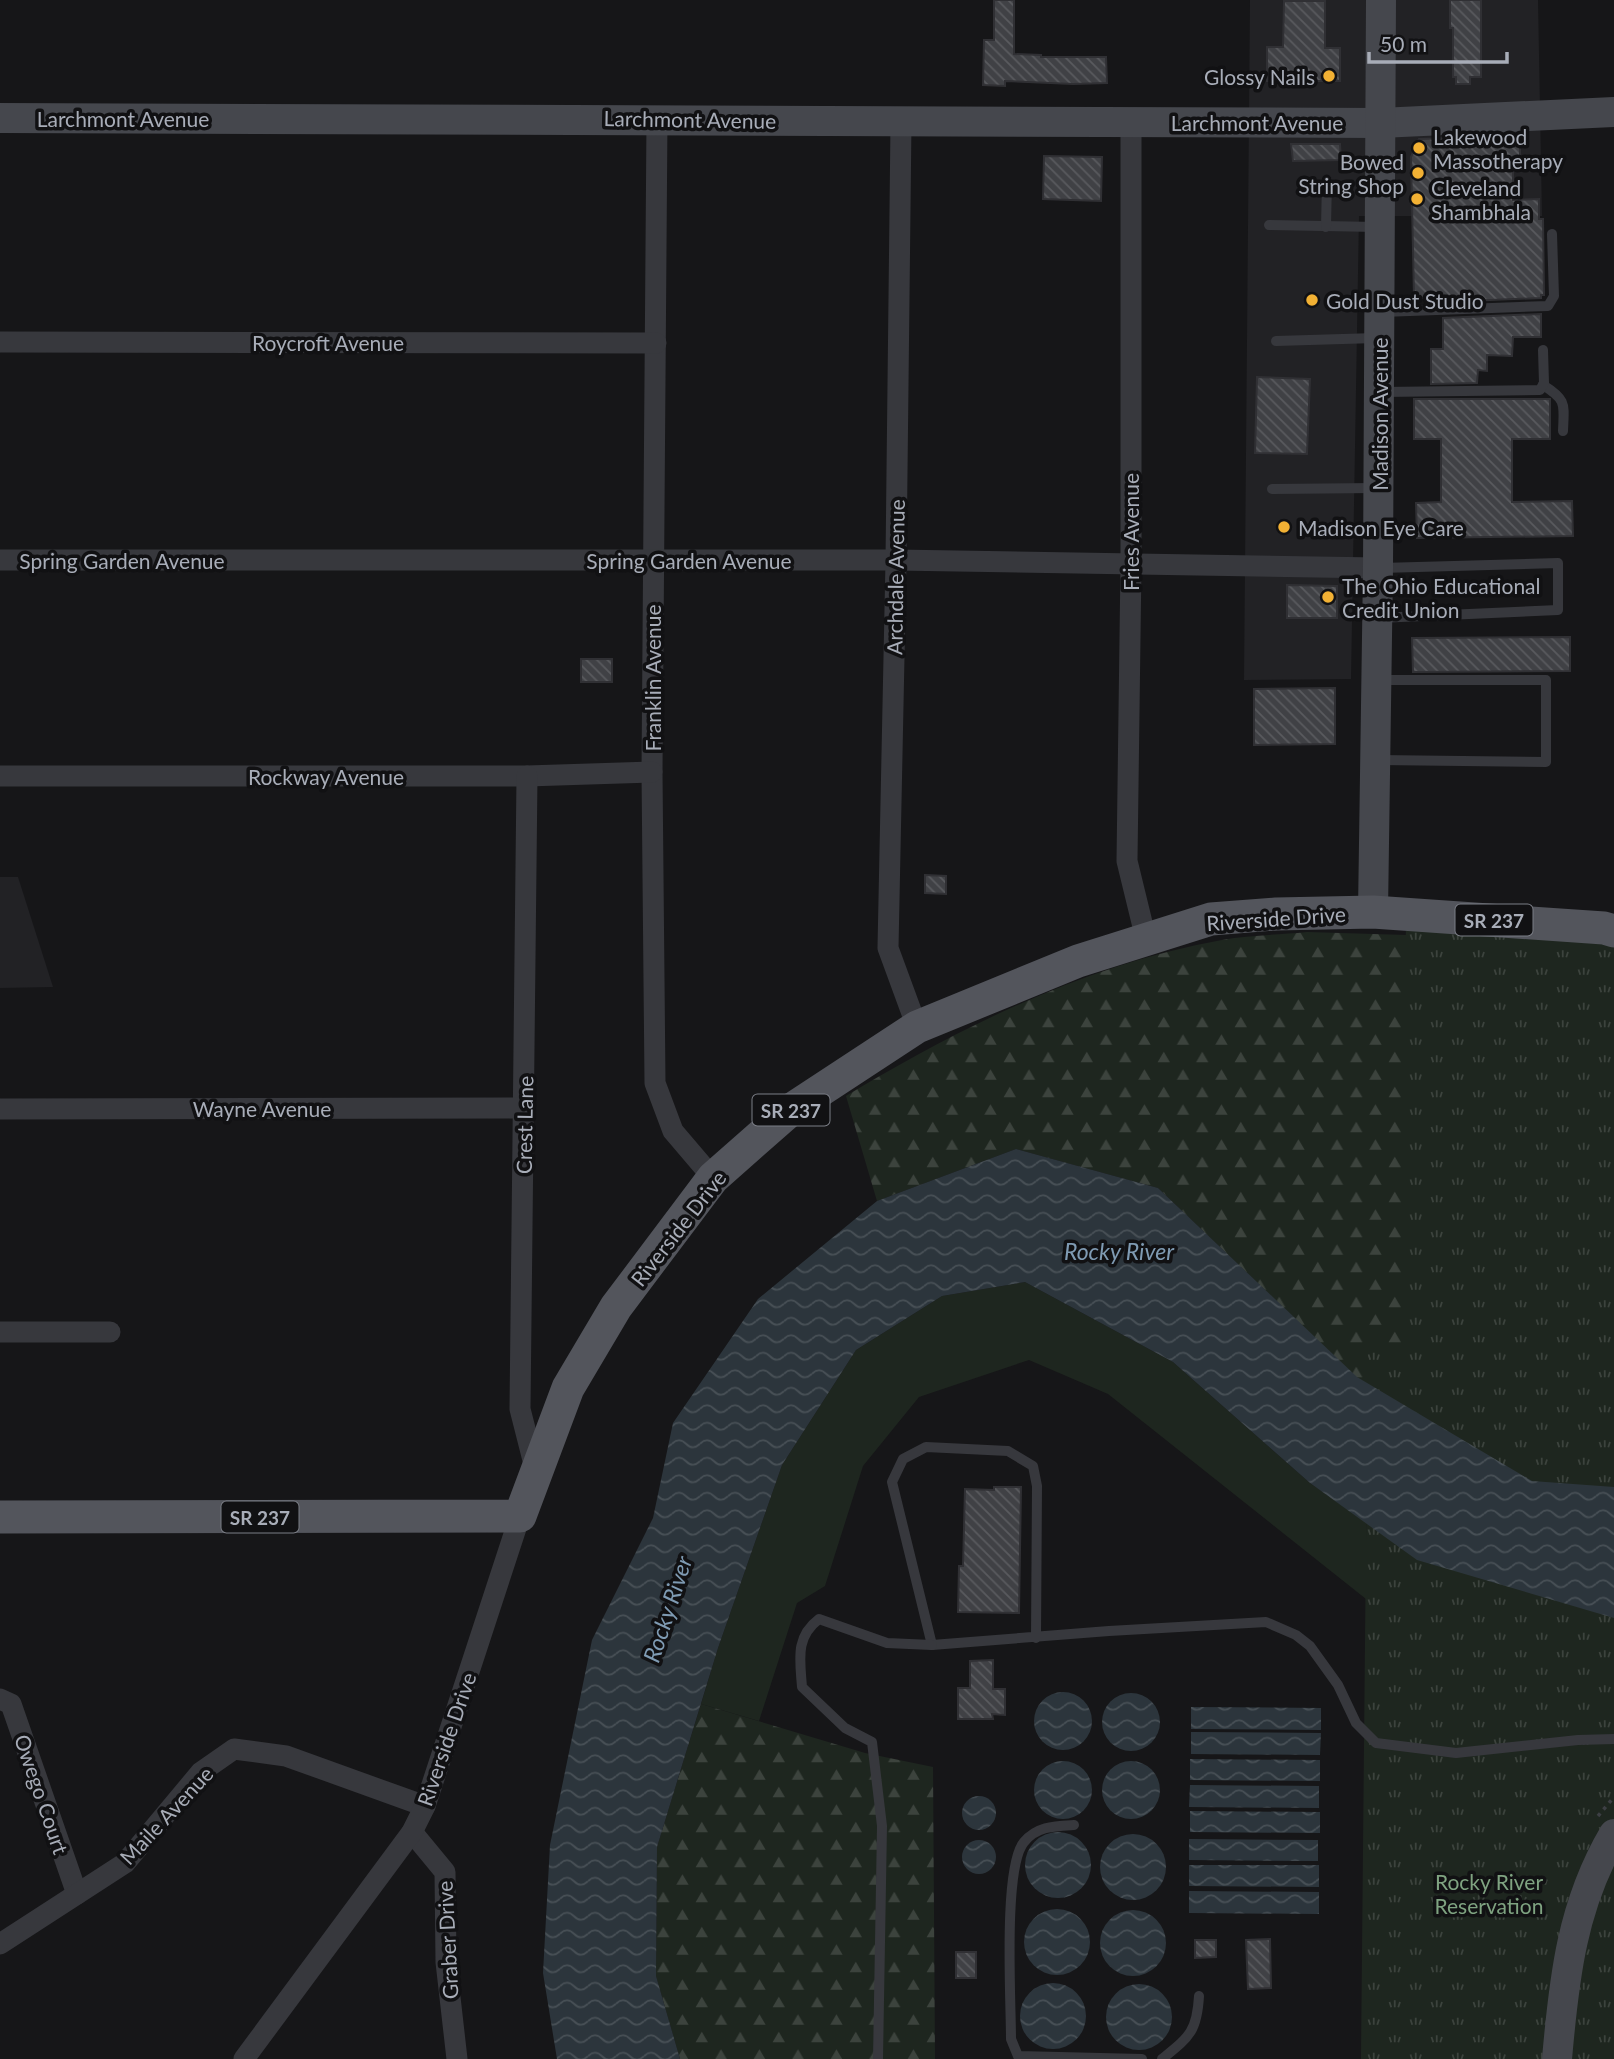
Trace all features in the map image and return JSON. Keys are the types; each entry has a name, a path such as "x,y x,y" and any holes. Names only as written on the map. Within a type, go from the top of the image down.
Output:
{"main road":[{"name":"Riverside Drive","path":"520,1516 568,1388 609,1318 713,1178 789,1111 917,1027 1078,961 1211,919 1276,914 1373,912 1604,928 1614,931"},
{"name":"SR 237","path":"0,1517 520,1516"}],"street":[{"name":"Madison Avenue","path":"1373,912 1381,0"},
{"name":"Larchmont Avenue","path":"0,118 1380,122 1614,112"},
{"name":"Franklin Avenue","path":"657,118 652,772 655,1083 673,1131 713,1178"},
{"name":"Archdale Avenue","path":"901,122 888,948 917,1027"},
{"name":"Fries Avenue","path":"1131,122 1127,862 1146,939"},
{"name":"Roycroft Avenue","path":"0,342 656,343"},
{"name":"Spring Garden Avenue","path":"0,560 896,560 1378,568"},
{"name":"Rockway Avenue","path":"0,776 527,776 652,772"},
{"name":"Crest Lane","path":"527,776 520,1409 536,1472"},
{"name":"Wayne Avenue","path":"0,1109 524,1108"},
{"path":"0,1332 110,1332"},
{"name":"Riverside Drive","path":"244,2059 412,1832 425,1806 520,1516"},
{"name":"Owego Court","path":"0,1699 10,1704 77,1894"},
{"name":"Maile Avenue","path":"0,1944 125,1863 201,1772 234,1749 286,1756 425,1806"},
{"name":"Graber Drive","path":"412,1832 445,1872 446,1962 457,2059"},
{"path":"1556,2059 1568,1959 1579,1909 1597,1863 1614,1834"}],"lane":[{"path":"1326,227 1327,180"},
{"path":"1269,225 1380,227"},
{"path":"1276,341 1379,325 1548,306 1554,296 1552,234"},
{"path":"1379,392 1540,390 1543,385 1543,350"},
{"path":"1543,385 1561,396 1564,405 1563,431"},
{"path":"1272,489 1378,488"},
{"path":"1377,618 1558,610 1558,564 1378,568"},
{"path":"1375,760 1546,762 1546,680 1377,680"},
{"path":"932,1645 892,1482 903,1459 926,1447 1008,1451 1034,1466 1037,1486 1037,1638"},
{"path":"878,2059 882,1826 872,1742 845,1728 802,1687 799,1652 809,1627 820,1619 887,1643 932,1645 1266,1622 1296,1635 1310,1646 1338,1685 1356,1723 1376,1743 1456,1754 1578,1740 1614,1739"},
{"path":"1074,1825 1037,1830 1017,1852 1011,1892 1011,2039 1018,2056 1142,2059"},
{"path":"1162,2059 1190,2036 1198,2015 1199,1996"}],"shaded area":[{"path":"1250,0 1538,0 1542,216 1359,216 1351,679 1244,680"},
{"path":"0,877 18,877 53,987 0,988"}],"green space":[{"name":"Rocky River Reservation","path":"1406,916 1614,934 1614,2059 1361,2059 1368,1336 1402,1365"},
{"path":"1307,932 1406,935 1533,1481 1356,1377 1158,1188 1016,1149 877,1201 846,1096 935,1045 1075,981 1172,951 1222,940"},
{"path":"1025,1282 1173,1362 1310,1483 1366,1522 1366,1599 1108,1394 1029,1360 919,1397 863,1466 825,1586 797,1603 759,1721 701,1704 782,1465 856,1350 942,1296"},
{"path":"701,1704 865,1753 933,1767 935,2059 680,2059 656,1976 657,1847"}],"water":[{"name":"Rocky River","path":"1016,1149 1158,1188 1357,1377 1532,1481 1614,1487 1614,1618 1417,1560 1310,1483 1173,1362 1025,1282 942,1296 856,1350 782,1465 718,1648 657,1847 656,1976 680,2059 557,2059 543,1973 550,1845 592,1640 653,1518 673,1423 758,1299 877,1201"},
{"path":"1057,1692 1069,1692 1084,1700 1092,1715 1092,1727 1084,1742 1069,1750 1057,1750 1042,1742 1034,1727 1034,1715 1042,1700"},
{"path":"1125,1693 1137,1693 1152,1701 1160,1716 1160,1728 1152,1743 1137,1751 1125,1751 1110,1743 1102,1728 1102,1716 1110,1701"},
{"path":"1191,1707 1321,1708 1321,1730 1191,1729"},
{"path":"1191,1732 1321,1733 1320,1755 1191,1754"},
{"path":"1190,1759 1320,1760 1320,1781 1190,1780"},
{"path":"1057,1761 1069,1761 1084,1769 1092,1784 1092,1796 1084,1811 1069,1819 1057,1819 1042,1811 1034,1796 1034,1784 1042,1769"},
{"path":"1125,1761 1137,1761 1152,1769 1160,1784 1160,1796 1152,1811 1137,1819 1125,1819 1110,1811 1102,1796 1102,1784 1110,1769"},
{"path":"1190,1785 1319,1786 1319,1808 1189,1807"},
{"path":"979,1796 991,1801 996,1813 991,1825 979,1830 967,1825 962,1813 967,1801"},
{"path":"1190,1811 1320,1812 1320,1833 1190,1832"},
{"path":"1058,1832 1071,1834 1081,1842 1089,1852 1089,1878 1081,1888 1071,1896 1058,1898 1045,1896 1035,1888 1027,1878 1025,1865 1027,1852 1035,1842 1045,1834"},
{"path":"1133,1834 1146,1836 1161,1849 1166,1867 1164,1880 1151,1895 1133,1900 1120,1898 1105,1885 1100,1867 1102,1854 1115,1839"},
{"path":"1189,1839 1318,1840 1318,1861 1189,1860"},
{"path":"979,1840 991,1845 996,1857 991,1869 979,1874 967,1869 962,1857 967,1845"},
{"path":"1189,1865 1319,1865 1319,1887 1189,1886"},
{"path":"1189,1891 1319,1892 1319,1914 1189,1913"},
{"path":"1057,1909 1070,1911 1080,1919 1088,1929 1088,1955 1080,1965 1070,1973 1057,1975 1044,1973 1034,1965 1026,1955 1024,1942 1026,1929 1034,1919 1044,1911"},
{"path":"1133,1910 1146,1912 1161,1925 1166,1943 1164,1956 1151,1971 1133,1976 1120,1974 1105,1961 1100,1943 1102,1930 1115,1915"},
{"path":"1053,1983 1066,1985 1076,1993 1084,2003 1084,2029 1076,2039 1066,2047 1053,2049 1040,2047 1030,2039 1022,2029 1020,2016 1022,2003 1030,1993 1040,1985"},
{"path":"1139,1984 1152,1986 1162,1994 1170,2004 1170,2030 1162,2040 1152,2048 1139,2050 1126,2048 1116,2040 1108,2030 1106,2017 1108,2004 1116,1994 1126,1986"}],"building":[{"path":"994,0 1014,0 1014,54 1041,57 1106,57 1107,83 1005,81 1005,86 983,85 984,40 994,40"},
{"path":"1450,0 1481,0 1481,77 1470,77 1470,84 1456,84 1456,77 1453,77"},
{"path":"1284,1 1325,1 1325,48 1340,48 1340,81 1267,81 1267,47 1283,47"},
{"path":"1520,136 1520,170 1513,171 1513,200 1539,199 1539,219 1543,219 1544,295 1541,295 1541,298 1443,302 1444,298 1414,298 1411,157 1419,139"},
{"path":"1291,144 1340,144 1341,160 1293,161"},
{"path":"1044,156 1102,157 1101,201 1043,199"},
{"path":"1541,314 1541,337 1513,337 1512,356 1487,355 1487,371 1478,370 1477,383 1431,384 1431,349 1443,349 1443,318"},
{"path":"1257,377 1310,379 1307,454 1255,453"},
{"path":"1414,399 1550,399 1550,439 1512,439 1512,502 1572,501 1573,536 1417,538 1416,503 1441,502 1441,439 1414,439"},
{"path":"1287,585 1337,586 1337,618 1287,618"},
{"path":"1570,637 1570,671 1413,672 1412,638"},
{"path":"581,659 612,659 612,682 581,682"},
{"path":"1335,688 1335,744 1254,745 1254,689"},
{"path":"925,875 946,876 946,894 925,893"},
{"path":"994,1487 1021,1487 1019,1613 958,1612 959,1566 963,1566 965,1489 994,1490"},
{"path":"993,1660 993,1689 1005,1689 1005,1715 992,1714 993,1719 958,1719 958,1688 970,1688 970,1661"},
{"path":"1270,1939 1271,1988 1248,1989 1246,1940"},
{"path":"1195,1940 1216,1940 1216,1957 1195,1958"},
{"path":"956,1952 976,1952 976,1978 956,1978"}],"place":[{"name":"Glossy Nails","path":"1329,76"},
{"name":"Lakewood Massotherapy","path":"1419,148"},
{"name":"Bowed String Shop","path":"1418,173"},
{"name":"Cleveland Shambhala","path":"1417,199"},
{"name":"Gold Dust Studio","path":"1312,300"},
{"name":"Madison Eye Care","path":"1284,527"},
{"name":"The Ohio Educational Credit Union","path":"1328,597"}]}
